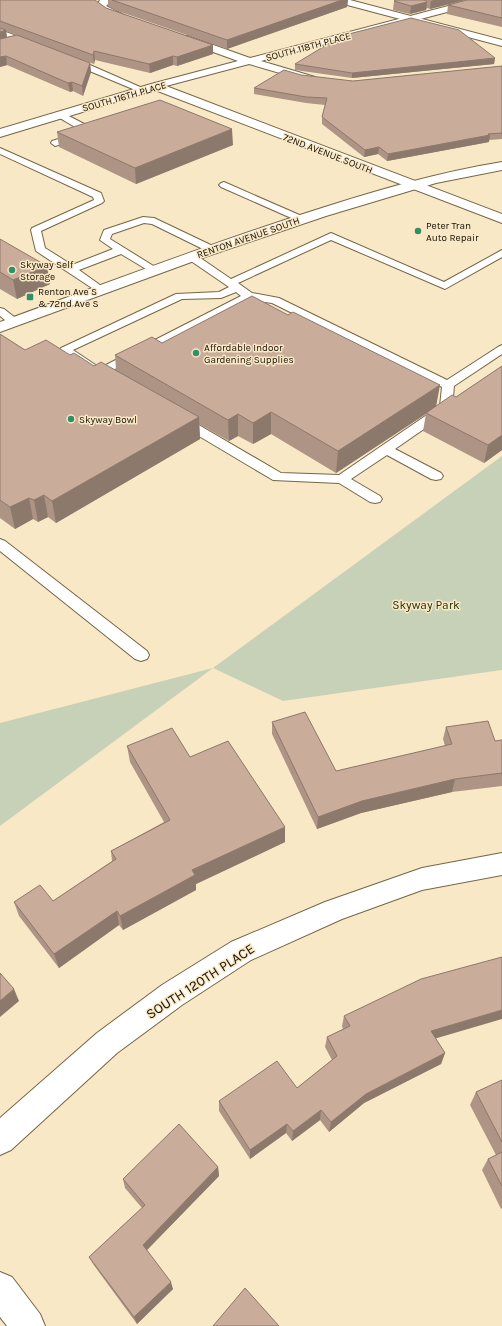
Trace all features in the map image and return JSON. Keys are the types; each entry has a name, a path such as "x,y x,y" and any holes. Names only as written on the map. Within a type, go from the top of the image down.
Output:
{"street":[{"path":"339,0 502,43"},
{"name":"SOUTH 118TH PLACE","path":"249,61 482,0"},
{"path":"104,4 111,13 133,20"},
{"path":"176,36 311,80 325,81"},
{"name":"SOUTH 116TH PLACE","path":"0,133 155,86 249,61"},
{"name":"72ND AVENUE SOUTH","path":"155,86 502,219"},
{"name":"RENTON AVENUE SOUTH","path":"0,327 155,270 301,219 410,185 470,170 502,166"},
{"name":"SOUTH 120TH PLACE","path":"0,1139 107,1043 172,995 241,951 334,910 422,878 502,864"},
{"path":"0,1289 28,1326"}],"lane":[{"path":"0,32 41,48"},
{"path":"9,43 20,39"},
{"path":"62,56 143,90"},
{"path":"61,115 91,132"},
{"path":"55,143 106,127"},
{"path":"0,151 98,195 99,201 36,230 40,249 102,290"},
{"path":"224,185 301,219"},
{"path":"155,270 105,240 108,232 143,220 154,221 212,250"},
{"path":"113,381 65,350 180,296 221,294 234,285 331,236 445,286 502,253"},
{"path":"71,269 122,250"},
{"path":"192,257 249,296 275,300 448,385"},
{"path":"99,373 249,296"},
{"path":"0,312 14,322"},
{"path":"448,385 502,349"},
{"path":"342,479 446,408 448,385"},
{"path":"168,413 278,477 342,479 375,499"},
{"path":"386,449 436,476"},
{"path":"0,544 141,655"}],"green space":[{"name":"Skyway Park","path":"502,456 502,670 283,701 213,668"},
{"path":"213,668 0,826 0,723"}],"building":[{"path":"0,0 95,0 106,8 213,45 177,57 173,56 149,64 94,51 93,55 0,21"},
{"path":"112,0 342,0 227,40"},
{"path":"425,0 427,2 411,6 394,1"},
{"path":"467,0 502,0 502,18 448,5"},
{"path":"411,18 459,30 495,58 352,73 295,64 341,36"},
{"path":"0,28 6,30 0,32"},
{"path":"17,35 90,63 82,86 72,82 68,83 6,56 0,57 0,39"},
{"path":"502,66 502,133 488,134 490,135 388,154 379,147 365,150 322,117 327,98 306,97 254,88 284,70 301,75 353,81"},
{"path":"160,100 232,129 135,168 57,132"},
{"path":"0,239 47,266 13,280 0,272"},
{"path":"252,296 288,315 293,312 440,385 338,451 271,412 253,423 238,414 228,420 115,355 152,337 162,343"},
{"name":"Skyway Bowl","path":"0,334 25,350 46,340 70,355 74,353 94,366 101,362 199,417 52,501 44,495 34,500 29,498 10,507 0,500"},
{"path":"502,366 502,435 488,445 426,413 452,395 456,397"},
{"path":"305,712 336,771 452,744 446,727 488,721 495,741 502,740 502,773 455,779 362,801 318,817 272,722"},
{"path":"172,728 190,757 228,741 285,827 192,870 195,875 120,916 117,911 54,954 14,902 40,885 53,901 116,859 111,851 170,820 127,746"},
{"path":"502,957 502,1010 431,1031 445,1053 366,1094 331,1122 321,1110 293,1131 287,1124 250,1150 219,1101 277,1061 297,1088 337,1056 327,1037 350,1026 344,1016 421,979"},
{"path":"0,973 14,989 0,1001"},
{"path":"502,1080 502,1142 476,1092"},
{"path":"179,1124 218,1167 143,1245 171,1282 134,1317 89,1257 145,1205 123,1179"},
{"path":"502,1152 502,1186 488,1159"},
{"path":"245,1288 279,1326 213,1326"}],"place":[{"name":"Peter Tran Auto Repair","path":"418,231"},
{"name":"Skyway Self Storage","path":"12,270"},
{"name":"Renton Ave S & 72nd Ave S","path":"30,297"},
{"name":"Affordable Indoor Gardening Supplies","path":"196,353"},
{"name":"Skyway Bowl","path":"71,419"}]}
